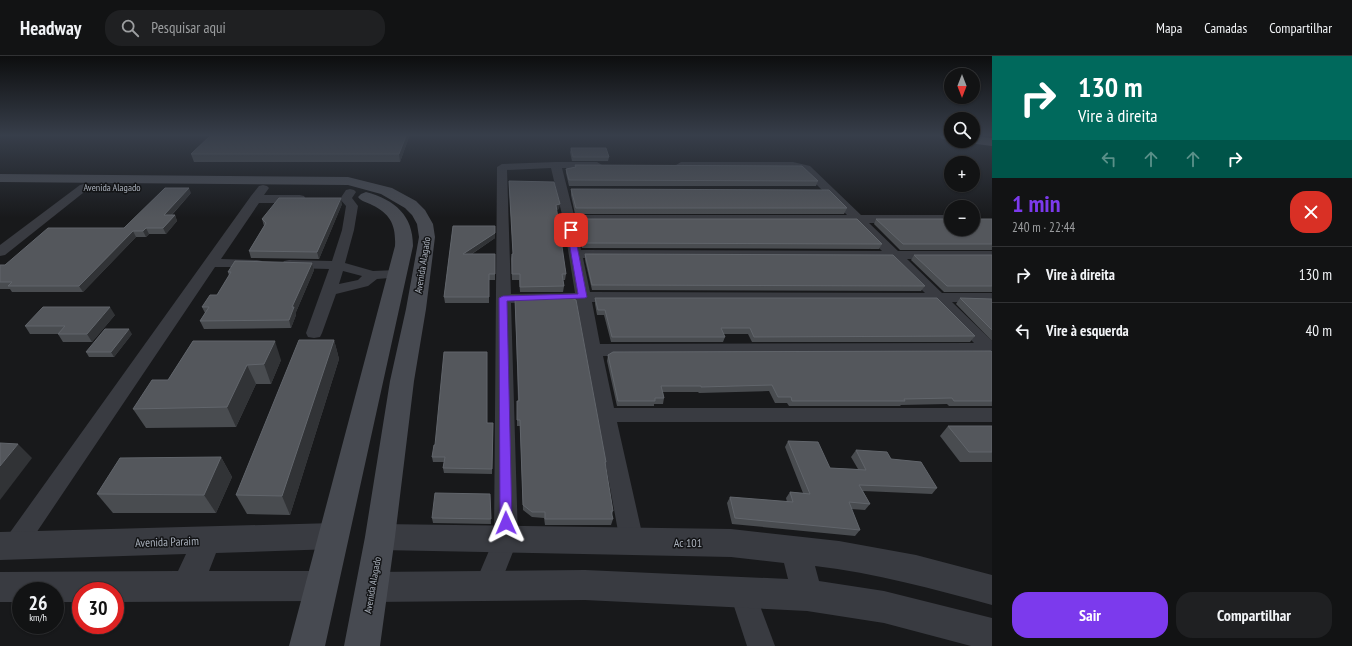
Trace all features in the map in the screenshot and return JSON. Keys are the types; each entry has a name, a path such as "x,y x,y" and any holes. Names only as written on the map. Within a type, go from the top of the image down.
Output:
{"main road":[{"name":"Avenida Alagado","path":"0,178 328,180 364,184 392,194 406,201 423,218 428,228 424,260 402,381 380,537 362,646"},
{"name":"Avenida Alagado","path":"0,188 84,187 259,193 314,188 342,196 374,200 396,214 401,221 405,235 397,276 307,646"},
{"path":"397,276 415,271 424,260"},
{"path":"397,276 413,278 418,289"}],"street":[{"path":"556,165 567,190 574,254 632,542"},
{"path":"487,586 506,539 502,167 611,165"},
{"path":"666,165 798,166 806,168 991,349"},
{"path":"0,252 84,187"},
{"path":"813,191 828,191"},
{"path":"7,546 259,193 308,199"},
{"path":"314,333 330,291 348,230 352,206 350,202 342,196"},
{"path":"569,219 944,219"},
{"path":"574,254 992,255"},
{"path":"210,263 337,265 373,275 397,276"},
{"path":"330,291 363,283 373,275"},
{"path":"503,298 992,298"},
{"path":"593,350 991,349"},
{"path":"607,415 992,415"},
{"name":"Avenida Paraim","path":"7,546 334,536"},
{"name":"Ac 101","path":"380,537 731,543 796,549 839,555 916,570 992,590"},
{"path":"187,586 206,540"},
{"path":"796,549 807,595"},
{"path":"371,587 585,585 807,595 884,607 992,635"},
{"path":"0,587 322,586"},
{"path":"742,591 761,646"}],"building":[{"path":"575,165 802,166 818,181 569,180 566,169 576,167"},
{"path":"509,181 554,182 560,204 556,205 566,274 562,274 564,286 520,287 520,274 512,274 513,254"},
{"path":"165,188 189,188 164,215 175,215 163,228 146,228 143,231 133,231 79,286 8,286 12,282 0,282 0,265 5,265 48,228 124,228"},
{"path":"571,189 829,190 847,208 576,208"},
{"path":"279,198 341,198 317,252 249,251 266,223 262,219"},
{"path":"578,219 857,219 882,244 583,243"},
{"path":"876,219 944,219 944,236 980,236 980,219 992,219 992,244 903,244"},
{"path":"453,226 495,226 495,233 463,254 495,254 495,274 489,274 489,297 444,297"},
{"path":"585,254 893,255 925,286 592,285"},
{"path":"914,255 992,255 992,286 947,286"},
{"path":"235,261 312,263 292,307 294,307 289,320 200,321 209,307 202,307 210,295 217,295 231,272 228,272"},
{"path":"571,298 576,300 606,462 613,519 545,519 545,512 532,512 523,505 520,420 517,420 517,401 519,401 515,299"},
{"path":"595,298 937,298 975,336 754,337 750,328 721,328 725,337 612,337 605,310 598,310"},
{"path":"960,298 992,299 992,330"},
{"path":"43,307 110,307 87,334 58,334 65,326 25,326"},
{"path":"105,329 129,329 111,352 86,352"},
{"path":"299,340 334,340 282,496 236,495"},
{"path":"193,341 275,341 264,364 247,365 227,407 133,409 152,380 168,380"},
{"path":"991,351 992,401 954,401 952,398 904,399 905,401 792,401 791,397 778,397 772,385 701,387 661,386 664,398 655,398 655,401 618,401 608,355 613,352"},
{"path":"444,352 487,352 487,423 493,423 492,469 443,468 445,457 432,457 435,445"},
{"path":"948,426 992,426 992,452 969,452"},
{"path":"788,441 818,442 830,468 866,470 856,450 887,452 891,459 921,462 937,488 859,485 870,504 849,502 860,530 735,518 730,497 793,502 790,492 810,494"},
{"path":"0,443 18,444 0,466"},
{"path":"221,457 204,495 97,494 120,458"},
{"path":"435,493 490,494 491,519 432,518"}],"route":[{"path":"506,523 503,298 582,297 571,230"}]}
